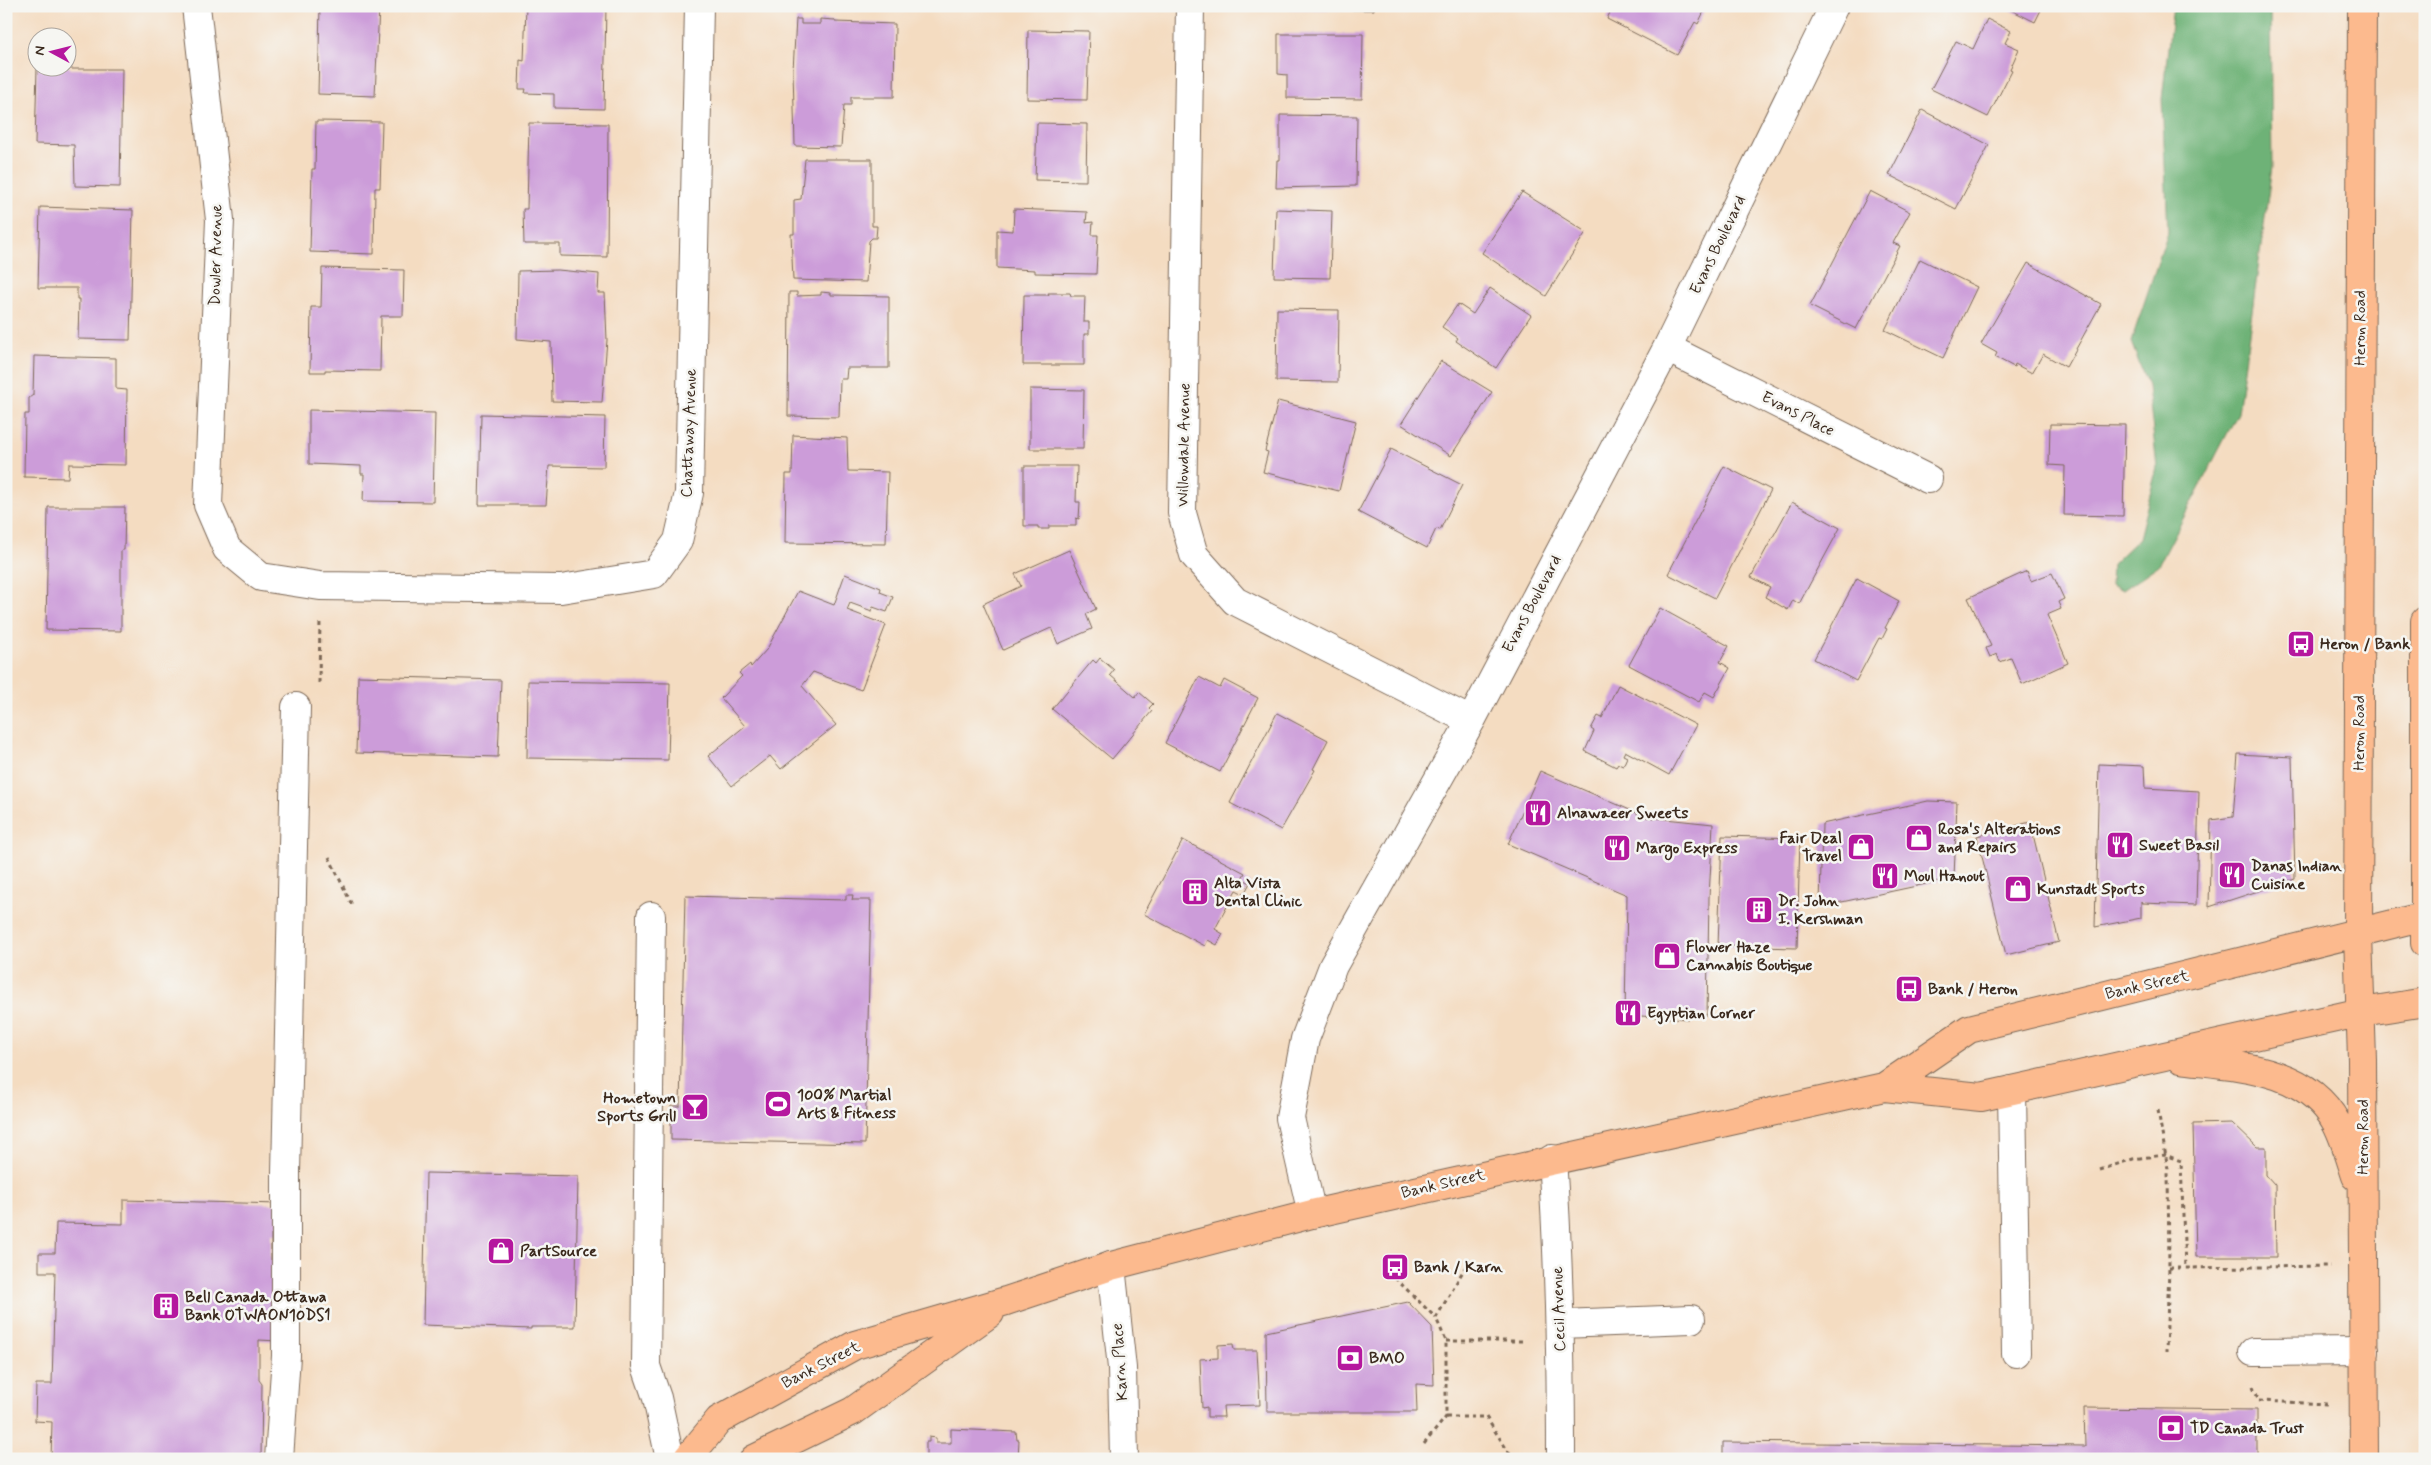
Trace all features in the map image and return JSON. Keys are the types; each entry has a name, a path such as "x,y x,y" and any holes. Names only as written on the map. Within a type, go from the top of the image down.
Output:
{"main road":[{"name":"Heron Road","path":"2362,6 2358,934 2362,1012 2364,1459"},
{"path":"2425,621 2425,943"},
{"name":"Bank Street","path":"1884,1087 1969,1029 2358,934 2424,916"},
{"name":"Bank Street","path":"687,1459 719,1420 855,1345 1006,1301 1111,1266 1312,1214 1552,1159 1884,1087 1981,1097 2362,1012 2425,1002"},
{"path":"2162,1057 2272,1073 2310,1092 2324,1104 2335,1121 2363,1200"},
{"name":"Bank Street","path":"754,1459 853,1411 1006,1301"}],"street":[{"name":"Dowler Avenue","path":"196,6 220,220 208,505"},
{"name":"Chattaway Avenue","path":"208,505 227,549 261,577 320,586 561,589 654,574 678,541 689,493 699,6"},
{"name":"Willowdale Avenue","path":"1190,6 1182,513 1194,555 1235,602 1471,721"},
{"name":"Evans Boulevard","path":"1312,1214 1290,1118 1305,1038 1333,966 1471,721 1667,348 1834,6"},
{"name":"Evans Place","path":"1667,348 1928,479"},
{"path":"279,1459 286,1356 286,1164 296,707"},
{"path":"650,916 646,1366 657,1398 670,1459"},
{"path":"2012,1090 2016,1353"},
{"name":"Cecil Avenue","path":"1552,1159 1561,1324 1561,1459"},
{"name":"Karn Place","path":"1111,1266 1122,1368 1124,1459"},
{"path":"1561,1324 1691,1319"},
{"path":"2253,1352 2364,1351"}],"path":[{"path":"2158,1110 2165,1155 2169,1268 2166,1352"},
{"path":"2100,1170 2133,1159 2165,1155 2182,1161 2185,1268"},
{"path":"1436,1318 1470,1259"},
{"path":"2169,1268 2333,1266"},
{"path":"1395,1278 1436,1318 1446,1341 1446,1417 1424,1444"},
{"path":"1446,1341 1530,1341"},
{"path":"2252,1385 2259,1401 2329,1404"},
{"path":"1446,1417 1486,1417 1513,1459"}],"green space":[{"path":"2173,6 2270,6 2272,167 2238,413 2159,565 2123,590 2111,585 2112,564 2139,538 2157,467 2148,386 2131,342 2168,232 2162,99"}],"building":[{"path":"320,6 379,6 375,96 318,94"},
{"path":"526,6 606,6 604,109 554,108 554,94 525,93 526,89 519,89 520,60 524,61"},
{"path":"1289,6 1374,6 1374,10 1289,9"},
{"path":"1613,6 1706,7 1698,24 1695,22 1677,55 1607,19"},
{"path":"2003,6 2043,6 2035,22"},
{"path":"796,19 801,19 801,24 820,24 820,19 835,20 835,22 895,24 894,97 851,97 851,105 844,105 841,147 795,146 793,70"},
{"path":"1987,19 2011,31 2005,43 2019,49 2010,69 2012,70 1988,117 1931,89 1956,41 1973,49"},
{"path":"1028,30 1089,31 1087,100 1027,99"},
{"path":"1278,34 1363,34 1362,99 1287,98 1287,75 1278,74"},
{"path":"78,69 122,69 120,187 75,186 74,145 35,144 37,78 78,78"},
{"path":"1922,110 1989,145 1956,209 1889,175"},
{"path":"1280,115 1357,116 1356,186 1276,188 1277,160 1280,160"},
{"path":"316,121 382,122 380,188 375,188 374,254 310,252 312,169 315,169"},
{"path":"529,123 608,124 607,257 560,256 560,244 524,244 523,209 527,209"},
{"path":"1037,123 1087,124 1086,181 1035,180"},
{"path":"805,159 872,159 872,226 877,226 876,238 872,238 869,241 866,282 793,280 791,234 794,234 794,200 801,199"},
{"path":"1870,191 1910,212 1893,243 1900,246 1856,329 1810,306"},
{"path":"1522,192 1586,232 1546,296 1482,253"},
{"path":"40,207 133,210 130,340 78,339 79,299 77,299 77,288 38,288"},
{"path":"1014,209 1087,212 1086,223 1093,222 1092,235 1098,235 1096,274 1035,273 1035,270 997,268 997,230 1013,231"},
{"path":"1276,209 1332,211 1330,278 1274,277"},
{"path":"1920,259 1977,287 1943,358 1885,330"},
{"path":"2028,263 2101,304 2066,367 2043,354 2032,373 2015,364 2014,367 1995,357 1997,353 1981,344"},
{"path":"322,268 404,270 403,316 381,316 380,371 325,370 325,372 310,372 311,307 321,307"},
{"path":"558,270 599,274 598,293 605,293 607,340 602,402 552,401 551,342 517,339 518,271"},
{"path":"1490,288 1531,315 1496,368 1456,341 1458,338 1442,327 1458,304 1473,314"},
{"path":"789,292 797,292 797,296 821,295 821,292 831,293 831,295 889,296 889,368 847,368 846,379 840,379 839,417 788,416"},
{"path":"1048,293 1070,293 1071,296 1085,296 1084,322 1089,322 1089,334 1084,334 1084,365 1023,365 1024,295 1049,295"},
{"path":"1277,309 1339,310 1338,382 1276,381"},
{"path":"34,356 116,358 116,389 127,390 126,465 69,464 68,478 24,477 25,414 29,414 29,398 33,395"},
{"path":"1441,361 1492,392 1451,456 1401,424"},
{"path":"1030,389 1084,390 1083,449 1030,449"},
{"path":"1278,401 1356,421 1339,491 1263,472 1268,452 1265,451"},
{"path":"309,410 435,413 433,502 363,501 364,474 361,474 361,466 309,464"},
{"path":"481,414 605,417 604,467 549,466 546,505 479,505"},
{"path":"2050,424 2125,425 2123,516 2064,515 2065,466 2049,465"},
{"path":"793,435 847,438 848,471 888,472 886,544 785,543 786,474 792,474"},
{"path":"1391,449 1462,485 1440,530 1436,529 1427,548 1358,512"},
{"path":"1024,466 1077,466 1076,502 1080,502 1079,519 1076,518 1076,526 1049,526 1049,529 1038,529 1038,526 1024,526"},
{"path":"1724,466 1771,490 1715,598 1668,574"},
{"path":"1792,502 1840,528 1799,604 1793,600 1788,610 1765,597 1770,587 1751,577"},
{"path":"48,507 125,507 124,550 121,550 121,631 46,630"},
{"path":"1069,550 1096,609 1086,614 1092,629 1058,644 1051,628 1003,650 983,604 1021,586 1015,574"},
{"path":"2027,571 2031,581 2052,573 2064,599 2058,602 2061,609 2047,615 2068,663 2022,684 2011,658 2000,662 1997,654 1990,657 1986,648 1991,646 1968,598"},
{"path":"845,574 881,588 880,592 893,597 887,612 873,607 872,611 850,603 847,610 886,625 861,690 813,672 802,686 836,725 781,769 770,756 732,786 708,756 745,726 721,698 742,676 739,673 750,664 751,667 767,649 798,591 834,605"},
{"path":"1857,578 1899,601 1885,628 1887,629 1882,639 1879,638 1856,681 1814,659"},
{"path":"1660,608 1729,646 1720,662 1730,668 1714,697 1705,692 1699,702 1629,665"},
{"path":"1100,658 1114,670 1110,675 1135,697 1139,692 1153,704 1149,708 1152,711 1112,759 1052,709 1093,660 1096,663"},
{"path":"358,676 501,680 498,757 356,753"},
{"path":"1199,677 1220,688 1224,680 1258,698 1220,772 1165,743"},
{"path":"528,681 670,683 668,760 527,758"},
{"path":"1618,685 1696,725 1669,775 1625,751 1623,755 1627,757 1623,766 1618,764 1616,767 1585,751 1594,731 1591,729 1598,716 1602,718"},
{"path":"1277,713 1328,740 1313,769 1315,770 1281,830 1230,803"},
{"path":"2238,754 2292,757 2295,879 2209,907 2211,820 2233,817"},
{"path":"2099,764 2144,766 2145,788 2199,791 2196,905 2142,903 2141,901 2141,918 2095,927"},
{"path":"1540,771 1646,817 1713,824 1709,897 1707,1015 1688,1015 1688,1019 1625,1015 1627,895 1508,844"},
{"path":"1928,801 1957,802 1954,878 1823,906 1823,903 1820,905 1822,824"},
{"name":"Kunstadt Sports","path":"2030,822 2059,942 2006,955 1977,836"},
{"name":"Dr. John I. Kershman","path":"1722,836 1800,838 1797,948 1718,946"},
{"name":"Alta Vista Dental Clinic","path":"1183,840 1245,873 1242,878 1250,883 1244,894 1236,890 1215,929 1223,934 1217,945 1208,940 1205,946 1144,914"},
{"path":"846,895 853,895 852,900 871,900 865,1144 671,1140 671,1106 680,1106 685,896 846,900"},
{"path":"2232,1123 2257,1147 2266,1147 2266,1175 2275,1185 2276,1257 2196,1257 2193,1124"},
{"name":"PartSource","path":"426,1173 578,1176 575,1327 531,1327 531,1329 423,1325"},
{"name":"Bell Canada Ottawa Bank OTWAON10DS1","path":"123,1200 280,1204 279,1234 271,1234 271,1260 279,1260 278,1341 259,1340 259,1380 262,1384 261,1459 51,1459 52,1422 35,1421 36,1384 52,1384 55,1272 39,1272 39,1253 55,1253 56,1223 123,1224"},
{"name":"BMO","path":"1408,1302 1432,1327 1434,1385 1416,1384 1417,1412 1267,1412 1266,1332"},
{"path":"1233,1344 1234,1350 1257,1350 1260,1405 1223,1406 1224,1417 1207,1417 1207,1407 1202,1408 1200,1359 1218,1358 1218,1345"},
{"name":"TD Canada Trust","path":"2084,1408 2257,1410 2257,1459 1723,1459 1723,1442 2085,1446"},
{"path":"951,1429 1016,1432 1017,1440 1019,1440 1018,1459 926,1459 926,1442 929,1442 929,1437 936,1438 936,1443 951,1443"}],"place":[{"name":"Heron / Bank","path":"2301,644"},
{"name":"Alnawaeer Sweets","path":"1538,813"},
{"name":"Rosa's Alterations and Repairs","path":"1919,838"},
{"name":"Sweet Basil","path":"2120,845"},
{"name":"Fair Deal Travel","path":"1861,847"},
{"name":"Margo Express","path":"1617,848"},
{"name":"Danas Indian Cuisine","path":"2232,875"},
{"name":"Moul Hanout","path":"1885,876"},
{"name":"Kunstadt Sports","path":"2018,889"},
{"name":"Alta Vista Dental Clinic","path":"1195,892"},
{"name":"Dr. John I. Kershman","path":"1759,910"},
{"name":"Flower Haze Cannabis Boutique","path":"1667,956"},
{"name":"Bank / Heron","path":"1909,989"},
{"name":"Egyptian Corner","path":"1628,1013"},
{"name":"100% Martial Arts & Fitness","path":"778,1104"},
{"name":"Hometown Sports Grill","path":"695,1107"},
{"name":"PartSource","path":"501,1251"},
{"name":"Bank / Karn","path":"1395,1267"},
{"name":"Bell Canada Ottawa Bank OTWAON10DS1","path":"166,1306"},
{"name":"BMO","path":"1350,1358"},
{"name":"TD Canada Trust","path":"2171,1428"}]}
